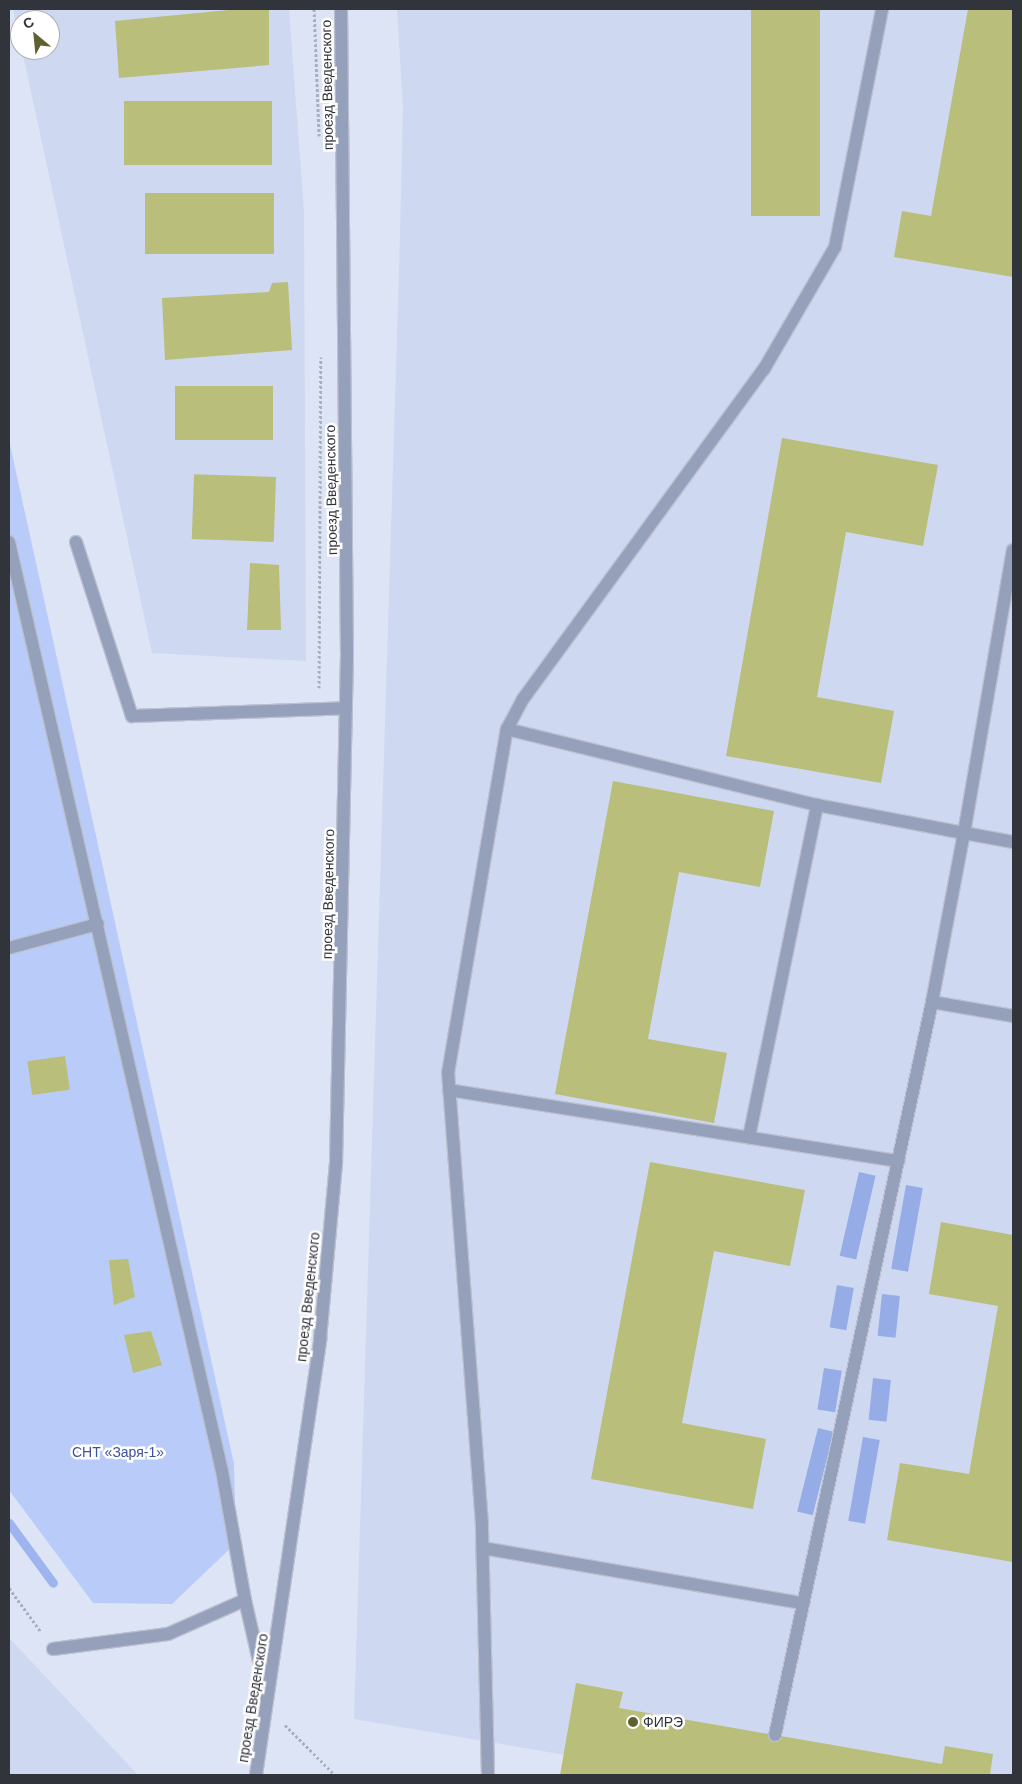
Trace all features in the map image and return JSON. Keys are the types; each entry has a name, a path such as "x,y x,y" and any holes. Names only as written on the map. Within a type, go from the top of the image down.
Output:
{"street":[{"name":"проезд Введенского","path":"256,1775 269,1704 320,1339 336,1163 346,708 342,9"},
{"path":"488,1775 483,1548 449,1090 455,1020 507,729 523,699 764,369 835,246 882,9"},
{"path":"9,542 11,565 98,924 222,1472 245,1600 269,1704"},
{"path":"76,542 132,716 346,708"},
{"path":"775,1735 932,1002 964,833 1013,550"},
{"path":"507,729 817,806 1013,842"},
{"path":"750,1138 817,806"},
{"path":"9,948 98,924"},
{"path":"932,1002 1013,1016"},
{"path":"449,1090 898,1161"},
{"path":"483,1548 804,1604"},
{"path":"53,1649 168,1634 245,1600"}],"path":[{"path":"314,9 319,139"},
{"path":"319,709 321,346"},
{"path":"9,1588 53,1649"},
{"path":"269,1704 294,1738 336,1775"}],"shaded area":[{"path":"289,9 304,211 306,661 152,653 24,60 60,60 60,10 13,10"},
{"path":"397,9 1013,9 1013,1775 684,1775 354,1719 399,273 403,109"},
{"path":"859,1172 876,1176 856,1260 840,1256"},
{"path":"906,1185 923,1188 908,1272 891,1269"},
{"path":"837,1285 854,1288 846,1330 830,1327"},
{"path":"882,1294 900,1296 896,1338 878,1336"},
{"path":"824,1368 842,1371 835,1412 817,1409"},
{"path":"873,1378 891,1380 887,1422 869,1420"},
{"path":"818,1428 834,1432 813,1515 797,1511"},
{"path":"863,1437 880,1440 865,1524 848,1521"},
{"path":"9,1638 138,1775 9,1775"}],"green space":[{"name":"СНТ «Заря-1»","path":"9,440 234,1464 236,1543 172,1604 93,1603 9,1490"}],"building":[{"path":"239,9 269,9 269,65 119,78 115,21"},
{"path":"751,9 820,9 820,216 751,216"},
{"path":"968,9 1013,9 1013,277 894,257 902,211 931,216"},
{"path":"124,101 272,101 272,165 124,165"},
{"path":"145,193 274,193 274,254 145,254"},
{"path":"288,282 292,350 165,360 162,298 269,292 272,283"},
{"path":"175,386 273,386 273,440 175,440"},
{"path":"782,438 938,465 923,546 846,532 817,697 894,711 881,783 726,756"},
{"path":"194,474 276,477 274,542 192,539"},
{"path":"250,563 279,565 281,630 247,630"},
{"path":"613,781 774,811 760,887 679,872 648,1039 727,1053 714,1123 555,1094"},
{"path":"65,1056 70,1090 32,1095 27,1061"},
{"path":"650,1162 805,1190 790,1266 714,1251 682,1423 766,1439 753,1509 591,1479"},
{"path":"941,1222 1013,1235 1013,1562 887,1540 900,1463 969,1474 998,1306 929,1294"},
{"path":"128,1259 135,1297 114,1305 109,1260"},
{"path":"151,1331 162,1365 133,1373 124,1335"},
{"name":"ФИРЭ","path":"576,1683 623,1692 619,1708 942,1764 945,1746 993,1754 990,1775 560,1775"}],"waterway":[{"path":"9,1523 53,1583"}],"place":[{"name":"ФИРЭ","path":"633,1722"}]}
